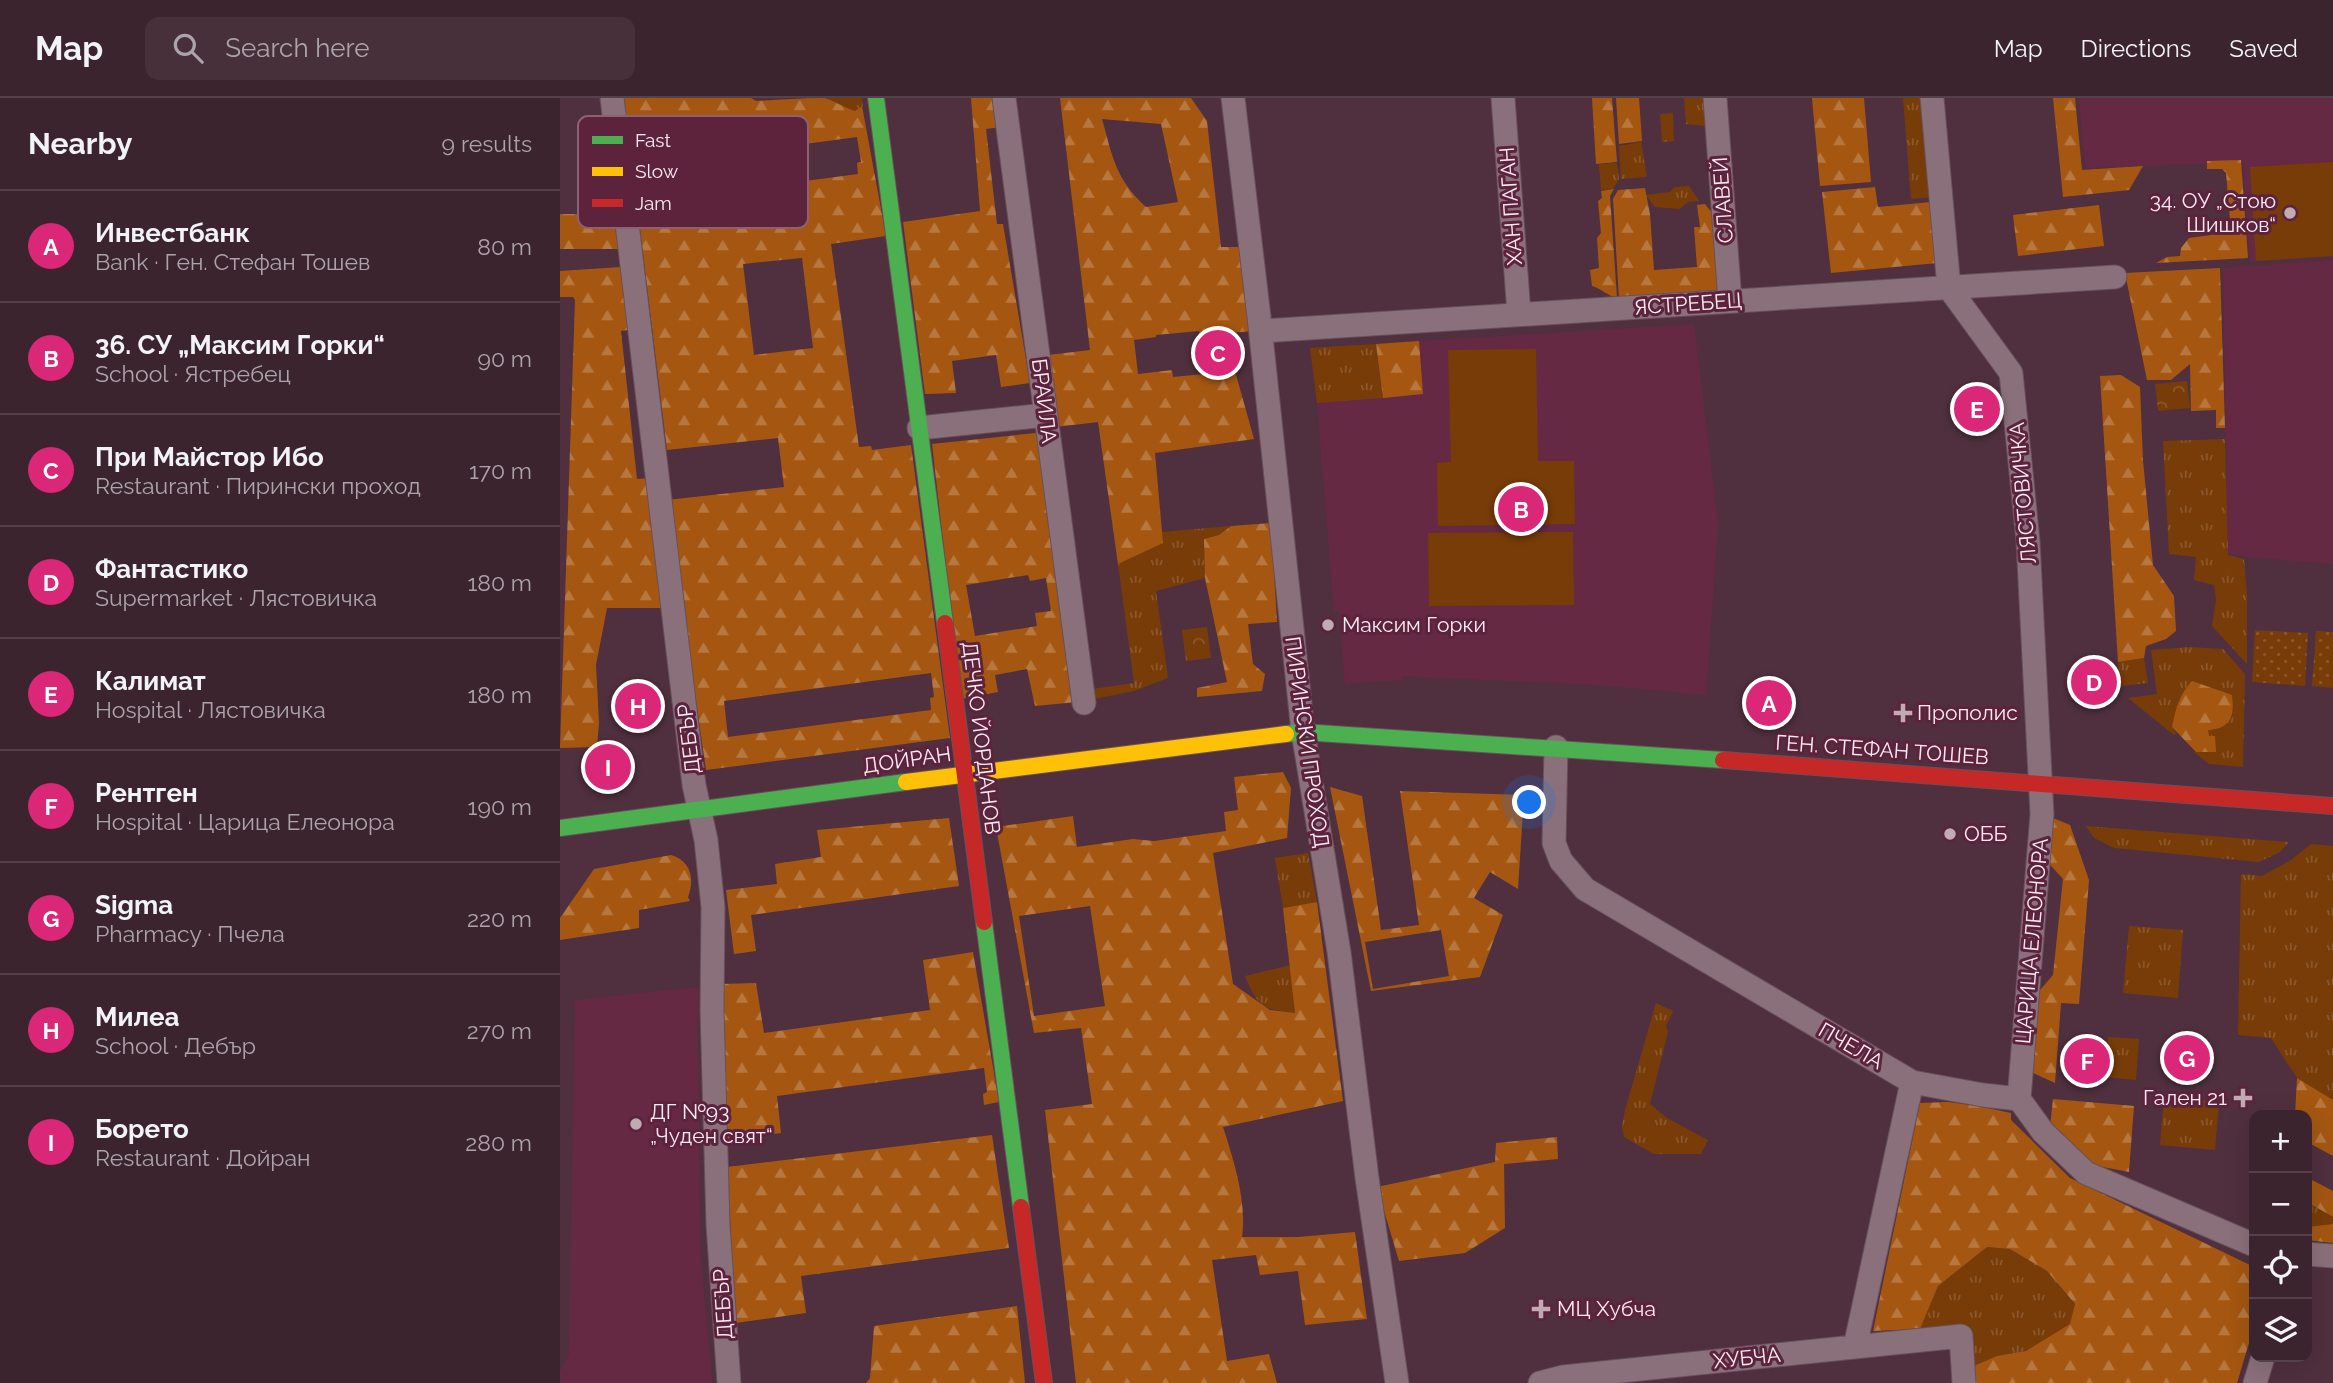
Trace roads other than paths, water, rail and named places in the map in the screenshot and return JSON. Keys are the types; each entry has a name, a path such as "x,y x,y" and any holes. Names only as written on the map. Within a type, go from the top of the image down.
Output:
{"street":[{"name":"ДЕБЪР","path":"612,98 614,116"},
{"name":"ДЕЧКО ЙОРДАНОВ","path":"876,98 1044,1383"},
{"name":"БРАИЛА","path":"1004,98 1084,703"},
{"name":"ПИРИНСКИ ПРОХОД","path":"1233,98 1261,331 1303,732 1339,952 1367,1178 1397,1383"},
{"name":"ХАН ПАГАН","path":"1503,98 1519,314"},
{"name":"СЛАВЕЙ","path":"1715,98 1730,301"},
{"path":"1932,98 1949,288"},
{"name":"ДЕБЪР","path":"628,228 688,732 706,840 713,907 712,1010 718,1225 729,1383"},
{"name":"ЯСТРЕБЕЦ","path":"1261,331 2115,276"},
{"name":"ЛЯСТОВИЧКА","path":"1949,288 2011,373 2028,541 2040,782"},
{"path":"919,428 1046,415"},
{"name":"ДОЙРАН","path":"560,828 1303,732"},
{"name":"ГЕН. СТЕФАН ТОШЕВ","path":"1303,732 1556,747 2333,806"},
{"name":"ПЧЕЛА","path":"1556,747 1554,843 1561,861 1585,889 1912,1082 2019,1099"},
{"name":"ЦАРИЦА ЕЛЕОНОРА","path":"2019,1099 2042,814 2040,782"},
{"path":"1855,1347 1912,1082"},
{"path":"2019,1099 2043,1132 2086,1173 2249,1243"},
{"path":"2312,1254 2333,1256"},
{"name":"ХУБЧА","path":"1540,1383 1563,1377 1961,1336 1964,1383"},
{"path":"2255,1383 2261,1362"}],"place":[{"name":"34. ОУ „Стою Шишков“","path":"2290,213"},
{"name":"При Майстор Ибо","path":"1218,353"},
{"name":"Калимат","path":"1977,409"},
{"name":"36. СУ „Максим Горки“","path":"1521,509"},
{"name":"Максим Горки","path":"1328,625"},
{"name":"Фантастико","path":"2094,682"},
{"name":"Инвестбанк","path":"1769,703"},
{"name":"Милеа","path":"638,706"},
{"name":"Прополис","path":"1903,713"},
{"name":"Борето","path":"608,767"},
{"name":"ОББ","path":"1950,834"},
{"name":"Sigma","path":"2187,1058"},
{"name":"Рентген","path":"2087,1061"},
{"name":"Гален 21","path":"2243,1098"},
{"name":"ДГ №93 „Чуден свят“","path":"636,1124"},
{"name":"МЦ Хубча","path":"1541,1309"}]}
